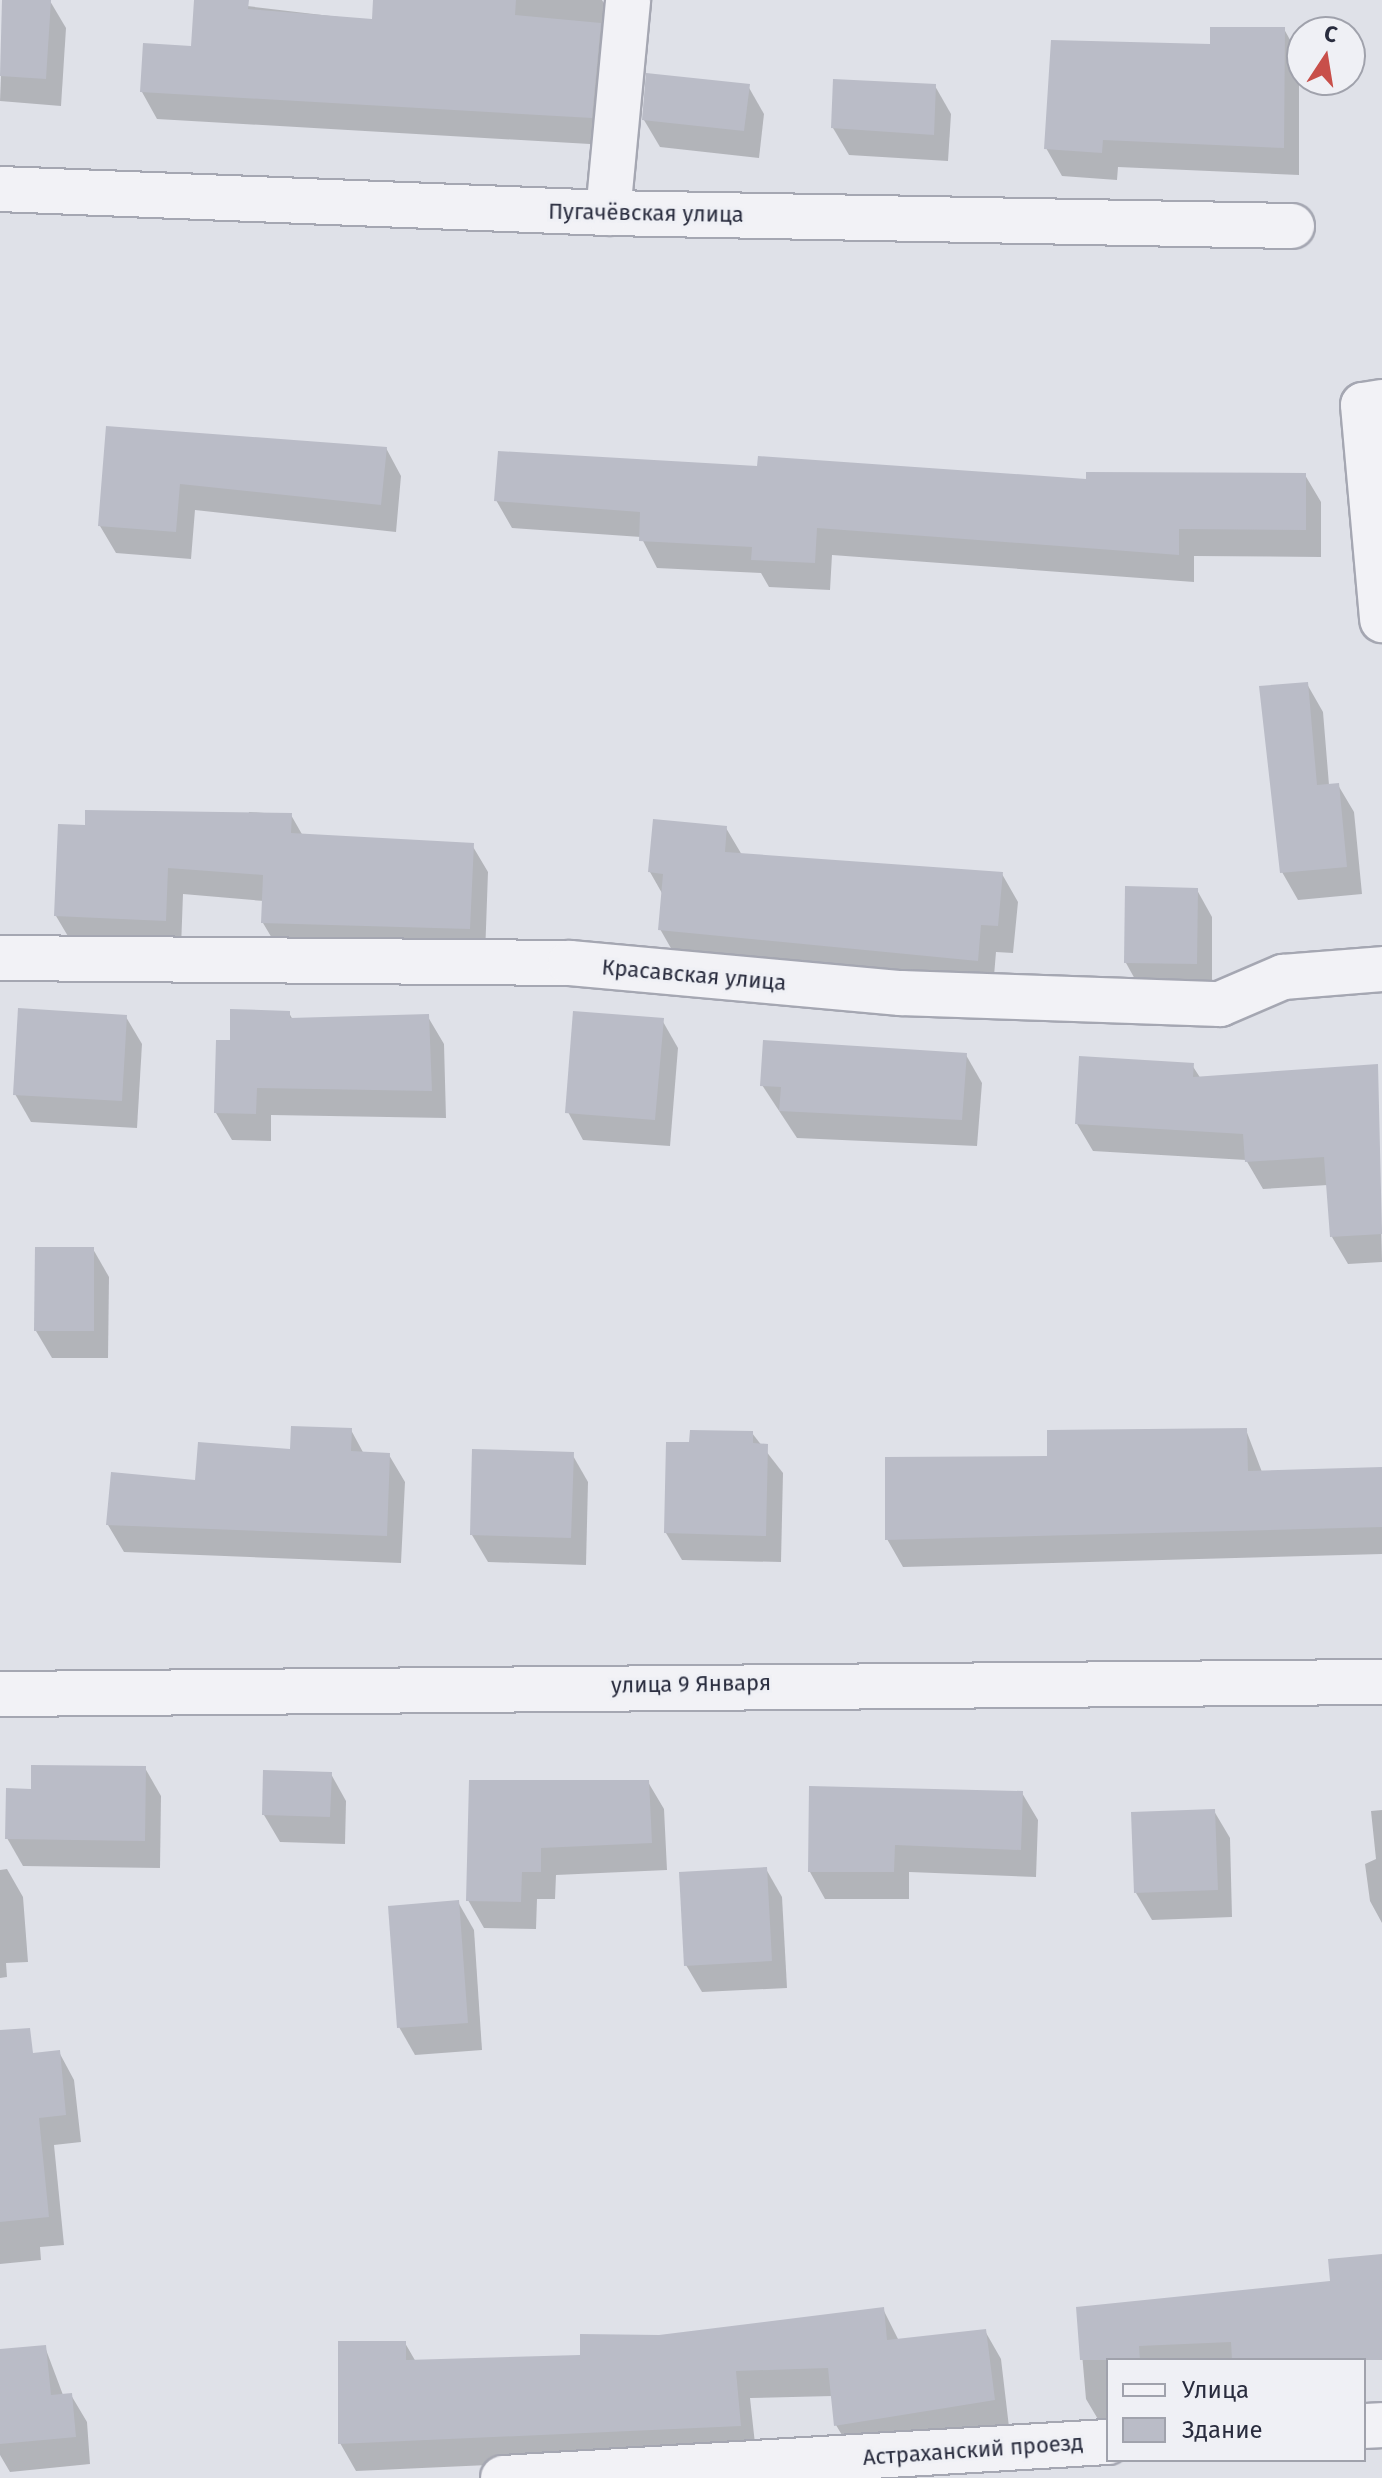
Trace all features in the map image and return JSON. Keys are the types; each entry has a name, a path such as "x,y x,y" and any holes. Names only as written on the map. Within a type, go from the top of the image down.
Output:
{"street":[{"path":"608,213 628,0"},
{"name":"Пугачёвская улица","path":"0,189 608,213 1292,226"},
{"path":"1372,404 1382,620"},
{"name":"Красавская улица","path":"0,958 570,963 901,993 1220,1004 1283,977 1382,969"},
{"name":"улица 9 Января","path":"0,1694 1382,1682"},
{"name":"Астраханский проезд","path":"503,2478 1106,2442"}],"building":[{"path":"2,0 51,0 46,79 0,76"},
{"path":"194,0 249,0 248,9 372,19 373,0 516,0 515,15 601,23 592,118 140,92 143,43 191,46"},
{"path":"1210,27 1285,27 1284,148 1103,140 1102,153 1044,149 1051,40 1210,44"},
{"path":"646,73 750,84 744,131 642,120"},
{"path":"833,79 936,84 934,135 831,128"},
{"path":"106,426 387,447 381,505 180,484 176,532 98,526"},
{"path":"498,451 757,466 758,456 1086,479 1086,472 1306,473 1306,530 1179,529 1179,555 817,528 815,563 751,560 752,547 639,541 640,512 494,501"},
{"path":"1308,682 1317,785 1339,783 1347,867 1280,873 1259,686"},
{"path":"85,810 292,813 291,833 474,843 470,929 261,923 263,875 168,868 166,921 54,916 58,824 85,825"},
{"path":"653,819 727,826 725,852 1003,872 998,926 981,925 978,961 658,930 663,874 648,872"},
{"path":"1125,886 1198,888 1197,964 1124,963"},
{"path":"18,1008 127,1015 122,1101 13,1095"},
{"path":"230,1009 290,1011 290,1018 429,1014 432,1091 257,1088 256,1114 214,1113 216,1040 230,1040"},
{"path":"573,1011 664,1018 655,1120 565,1113"},
{"path":"763,1040 967,1053 962,1120 779,1111 781,1087 760,1086"},
{"path":"1079,1056 1194,1063 1193,1077 1378,1064 1382,1234 1330,1237 1324,1157 1245,1162 1243,1134 1075,1124"},
{"path":"35,1247 94,1247 94,1331 34,1331"},
{"path":"291,1426 352,1428 351,1451 390,1453 387,1536 106,1525 111,1472 195,1480 198,1442 290,1449"},
{"path":"1247,1428 1248,1471 1382,1467 1382,1527 885,1540 885,1457 1047,1456 1047,1430"},
{"path":"690,1430 753,1431 753,1443 768,1444 766,1536 664,1533 666,1442 689,1442"},
{"path":"472,1449 574,1452 571,1538 470,1535"},
{"path":"31,1765 146,1766 145,1841 5,1839 6,1788 31,1789"},
{"path":"263,1770 332,1772 330,1817 262,1815"},
{"path":"469,1780 649,1780 652,1843 541,1848 541,1872 522,1872 521,1902 466,1901"},
{"path":"809,1786 1023,1791 1021,1850 895,1845 894,1872 808,1872"},
{"path":"1215,1809 1218,1890 1134,1893 1131,1812"},
{"path":"767,1867 772,1961 684,1966 679,1872"},
{"path":"459,1900 468,2023 397,2028 388,1906"},
{"path":"30,2028 33,2053 60,2050 66,2115 39,2118 49,2217 0,2222 0,2030"},
{"path":"1382,2254 1382,2360 1232,2358 1231,2342 1139,2346 1140,2358 1080,2360 1076,2307 1330,2281 1328,2259"},
{"path":"884,2307 887,2340 986,2329 995,2400 834,2426 828,2368 736,2371 741,2426 338,2444 338,2341 406,2341 406,2360 580,2355 580,2334 659,2335"},
{"path":"46,2345 51,2395 72,2393 76,2437 0,2444 0,2349"}]}
